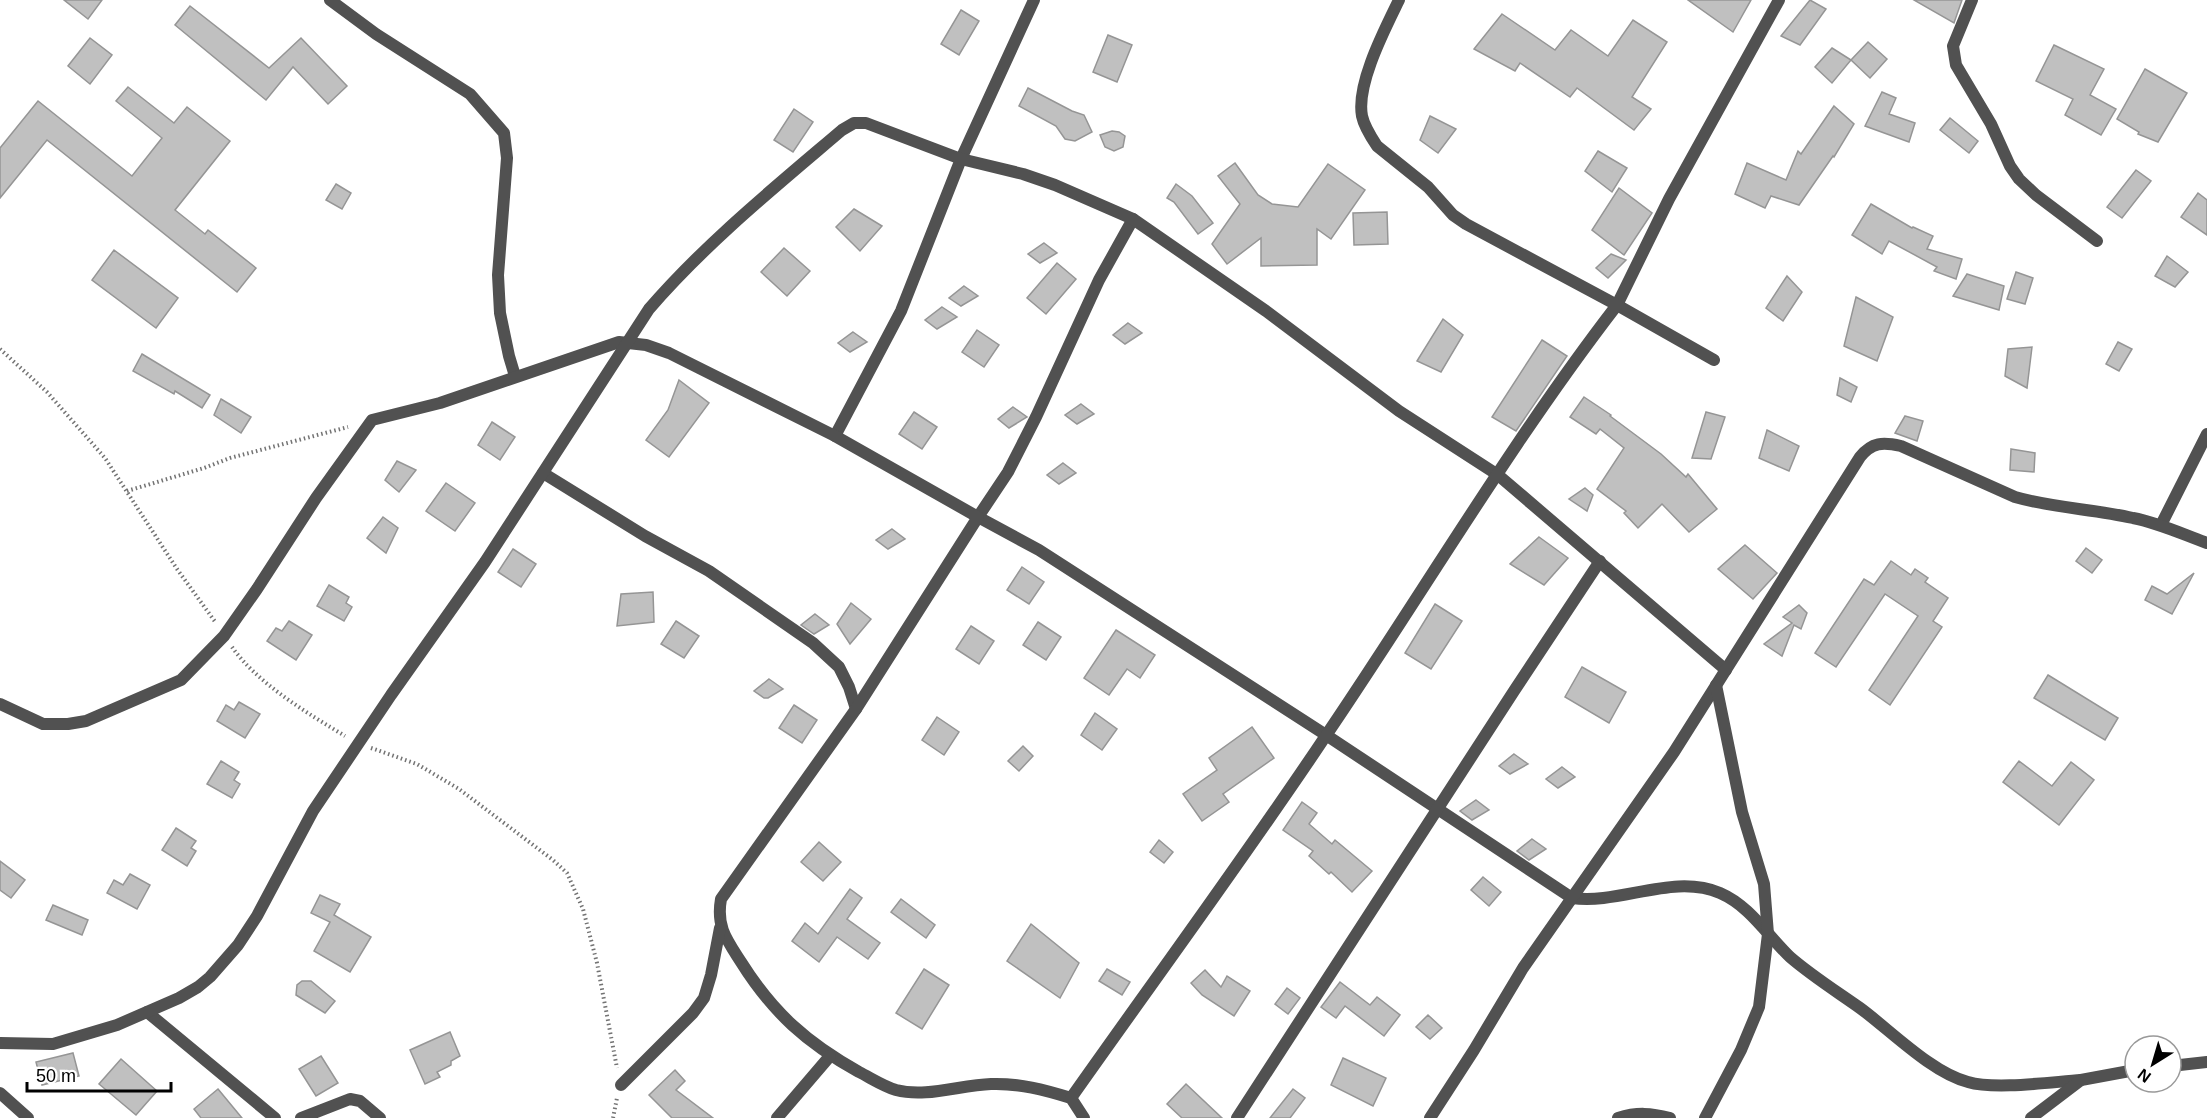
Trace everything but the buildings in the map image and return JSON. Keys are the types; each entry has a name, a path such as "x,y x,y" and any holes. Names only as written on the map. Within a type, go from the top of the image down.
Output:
{"street":[{"path":"330,0 376,34 470,94 504,133 507,158 498,275 500,313 508,356 515,376"},
{"path":"835,436 901,311 961,159 1034,0"},
{"path":"1399,0 1367,73 1362,116 1377,146 1428,187 1453,215 1466,224 1714,360"},
{"path":"1071,1098 1326,735 1565,373 1617,305 1668,199 1779,0"},
{"path":"1972,0 1953,46 1956,64 1991,124 2010,166 2019,179 2036,195 2097,241"},
{"path":"0,1043 53,1044 117,1025 198,987 210,977 238,945 313,811 357,744 485,562 645,315 663,292 754,205 854,123 866,123 961,159 1023,174 1055,185 1133,219 1266,310 1399,411 1498,475 1725,670"},
{"path":"621,1085 693,1013 704,998 720,928 718,913 721,899 856,709 1008,472 1099,280 1133,219"},
{"path":"0,705 43,724 68,724 86,721 181,680 224,636 316,498 372,420 440,403 610,344 627,342 646,345 669,352 835,436 1039,550 1326,735 1572,898 1590,900 1647,889 1698,887 1718,892 1737,901 1811,976 1860,1008 1898,1039 1948,1074 1968,1082 1986,1085 2081,1080 2123,1072"},
{"path":"2161,525 2207,434"},
{"path":"1430,1118 1523,968 1674,752 1866,449 1882,443 1901,446 2015,497 2161,525 2207,543"},
{"path":"543,473 645,536 709,571 813,643 839,668 849,687 856,709"},
{"path":"1237,1118 1600,561"},
{"path":"1705,1118 1741,1050 1759,1007 1768,934 1764,884 1742,812 1716,685"},
{"path":"720,928 757,988 807,1040 876,1082 896,1090 914,1092 991,1084 1037,1087 1071,1098 1084,1118"},
{"path":"147,1012 275,1118"},
{"path":"777,1118 830,1056"},
{"path":"2183,1065 2207,1062"},
{"path":"2031,1118 2081,1080"},
{"path":"0,1093 28,1118"},
{"path":"301,1118 350,1099 360,1101 380,1118"},
{"path":"1618,1118 1635,1113 1670,1118"}],"path":[{"path":"0,349 47,392 105,458 177,569 242,661 267,684 357,744 417,764 459,789 567,873 583,909 597,963 621,1085"},
{"path":"127,491 230,458 372,420"}]}
